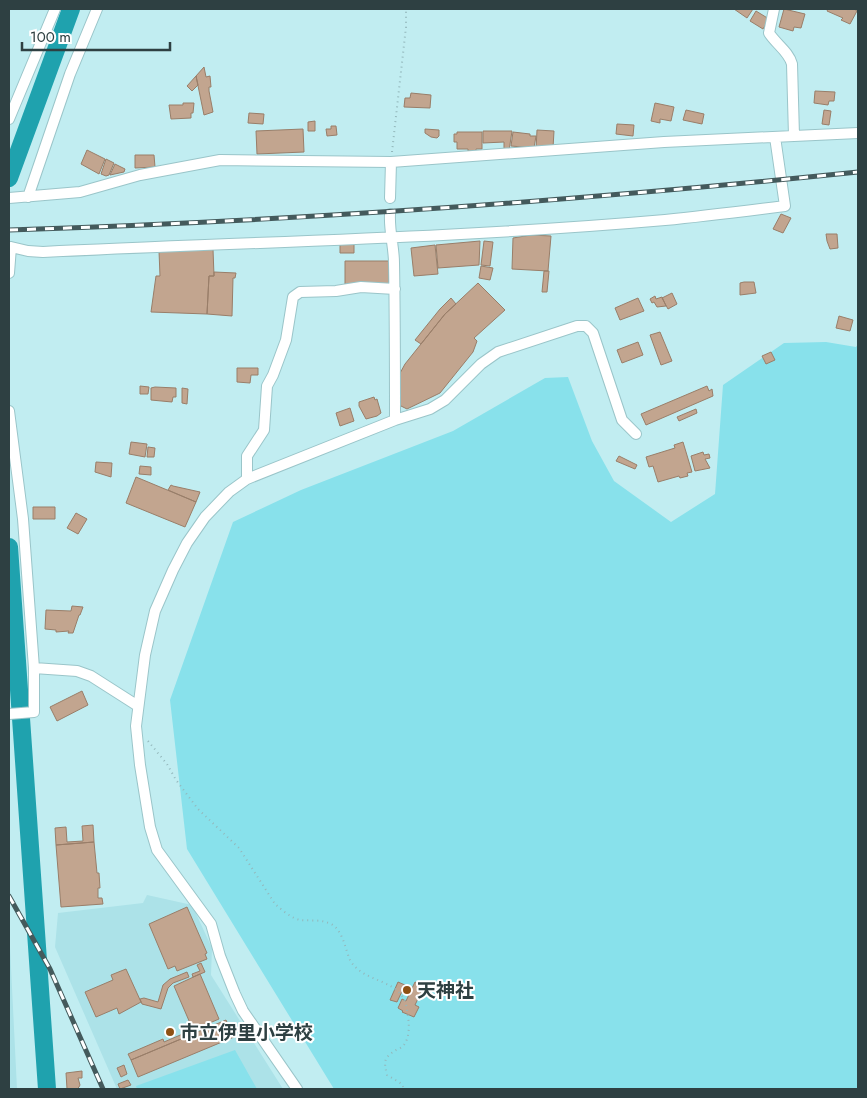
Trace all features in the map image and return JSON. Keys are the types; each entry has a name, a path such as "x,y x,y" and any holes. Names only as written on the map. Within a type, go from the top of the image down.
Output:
{"street":[{"path":"9,119 55,9"},
{"path":"28,197 70,74 97,9"},
{"path":"774,9 769,33 775,42 791,57 794,136"},
{"path":"9,198 80,192 140,175 220,160 391,162 664,142 858,133"},
{"path":"9,273 12,247 43,252 390,238 667,220 785,206 775,137"},
{"path":"390,198 391,162"},
{"path":"390,214 390,238 394,248 395,289 395,420"},
{"path":"247,479 247,456 264,430 267,386 286,340 293,297 300,292 361,288 395,289"},
{"path":"297,1089 243,1011 234,994 220,956 211,924 157,850 150,827 136,726 145,655 155,611 173,570 205,517 229,492 247,479 395,420 430,409 445,400 481,364 498,352 577,326 586,326 593,334 622,420 636,434"},
{"path":"9,411 23,519 29,621 34,668 34,712 9,714"},
{"path":"34,668 77,671 91,676 138,706"}],"path":[{"path":"391,162 406,27 406,9"},
{"path":"148,741 167,764 176,780 198,809 239,848 275,904 298,920 332,924 339,932 351,962 362,973 374,980 383,981 391,985 405,1000 409,1033 403,1046 392,1052 384,1064 387,1075 402,1084 404,1089"}],"shaded area":[{"path":"826,342 856,347 858,344 858,1089 334,1089 187,849 170,700 233,522 301,490 453,431 545,378 568,377 592,441 614,481 671,522 715,494 723,385 784,343"},
{"name":"市立伊里小学校","path":"147,895 192,905 212,948 211,975 283,1089 117,1089 55,947 58,913 143,903"},
{"path":"9,935 10,947 17,1089 9,1089"},
{"path":"235,1050 257,1089 137,1089 136,1086"}],"building":[{"path":"734,9 753,9 747,18"},
{"path":"784,9 805,14 801,28 794,27 793,31 779,27"},
{"path":"828,9 854,9 857,11 850,24 841,20 843,18 827,11"},
{"path":"756,11 769,19 763,29 750,21"},
{"path":"204,67 206,77 210,76 211,87 209,87 209,91 213,112 204,115 196,76"},
{"path":"196,76 198,85 192,91 187,86"},
{"path":"815,91 835,92 834,101 829,101 828,105 814,103"},
{"path":"411,93 431,95 430,108 404,107 405,98 410,98"},
{"path":"183,103 194,103 191,118 171,119 169,105 183,105"},
{"path":"655,103 674,107 671,121 660,119 660,123 651,121"},
{"path":"686,110 704,114 702,124 683,120"},
{"path":"824,110 831,111 829,125 822,124"},
{"path":"249,113 264,114 263,124 248,123"},
{"path":"315,121 315,131 308,131 308,122"},
{"path":"617,124 634,125 633,136 616,134"},
{"path":"331,126 336,126 337,135 327,136 326,129 331,129"},
{"path":"303,129 304,152 257,154 256,131"},
{"path":"425,129 439,130 439,136 437,138 431,137 425,133"},
{"path":"537,130 554,131 553,148 536,150"},
{"path":"483,131 512,131 509,151 504,151 504,142 483,143"},
{"path":"457,132 482,132 482,149 476,149 476,152 468,151 468,149 457,149 457,142 454,142 454,134 457,134"},
{"path":"513,132 536,136 534,148 511,146"},
{"path":"87,150 105,159 99,174 81,164"},
{"path":"135,155 154,155 155,167 135,168"},
{"path":"106,159 114,163 109,175 106,176 101,174"},
{"path":"115,164 125,169 124,172 110,175"},
{"path":"781,214 791,218 783,233 773,229"},
{"path":"826,234 837,234 838,248 830,249"},
{"path":"531,235 551,236 548,271 512,269 513,238"},
{"path":"480,241 479,265 438,268 436,245"},
{"path":"484,241 493,242 490,266 481,265"},
{"path":"340,244 354,244 354,253 340,253"},
{"path":"435,245 438,274 414,276 411,248"},
{"path":"213,249 214,276 209,276 207,314 151,312 156,276 160,276 159,251"},
{"path":"345,261 389,261 389,285 345,286"},
{"path":"481,266 493,268 490,280 479,278"},
{"path":"544,271 549,271 547,292 542,292"},
{"path":"214,272 236,273 235,278 233,278 232,316 207,314 209,276 214,276"},
{"path":"754,282 756,293 740,295 740,283"},
{"path":"478,283 505,310 474,338 477,341 473,352 440,393 407,409 399,405 399,375 405,364 445,314"},
{"path":"672,293 677,304 668,309 662,298"},
{"path":"655,296 656,299 662,297 666,306 657,307 654,302 652,303 650,299"},
{"path":"451,298 456,304 445,314 421,344 415,340 440,309"},
{"path":"638,298 644,311 620,320 615,308"},
{"path":"839,316 853,320 850,331 836,328"},
{"path":"660,332 672,361 661,365 650,335"},
{"path":"638,342 643,355 622,363 617,350"},
{"path":"771,352 775,360 766,364 762,356"},
{"path":"237,368 258,368 258,375 251,375 250,383 237,382"},
{"path":"140,386 149,387 148,394 140,394"},
{"path":"707,386 709,391 712,389 713,396 646,425 641,414"},
{"path":"151,388 176,388 176,397 173,397 172,402 151,400"},
{"path":"182,388 188,389 187,404 182,403"},
{"path":"374,397 375,400 377,399 381,413 366,419 359,406 359,402"},
{"path":"350,408 354,421 340,426 336,413"},
{"path":"696,409 697,413 679,421 677,417"},
{"path":"131,442 147,444 145,457 129,454"},
{"path":"683,442 692,472 687,473 688,476 680,478 679,476 658,482 653,466 649,467 646,457 675,448 674,445"},
{"path":"148,447 155,448 154,457 147,457"},
{"path":"703,452 704,455 709,454 710,458 705,459 710,468 695,471 691,456"},
{"path":"619,456 637,465 635,469 616,461"},
{"path":"96,462 112,463 111,477 95,472"},
{"path":"140,466 151,467 151,475 139,474"},
{"path":"136,477 196,502 185,527 126,503"},
{"path":"171,485 200,492 196,502 168,490"},
{"path":"33,507 55,507 55,519 33,519"},
{"path":"76,513 87,519 78,534 67,528"},
{"path":"72,606 83,607 73,633 45,629 46,610 71,611"},
{"path":"82,691 88,705 57,721 50,707"},
{"path":"93,825 94,842 56,845 55,828 66,827 67,842 83,841 82,826"},
{"path":"94,842 97,873 99,873 100,888 98,888 98,898 102,898 103,904 61,907 56,845"},
{"path":"187,907 207,953 205,954 207,959 177,971 175,966 168,969 149,924"},
{"path":"201,963 205,972 193,977 192,974 200,971 197,965"},
{"path":"126,969 141,1002 119,1014 117,1008 96,1017 85,992 113,980 111,975"},
{"path":"187,972 189,977 173,983 168,988 161,1009 142,1004 140,999 144,998 158,1002 163,985 170,979"},
{"path":"200,974 219,1019 193,1030 174,986"},
{"path":"398,982 405,985 397,1002 390,1000"},
{"path":"415,982 424,986 415,1005 419,1007 414,1017 402,1012 398,1008 402,999 406,1001"},
{"path":"226,1020 234,1037 138,1077 131,1060"},
{"path":"192,1030 193,1034 131,1060 128,1054 163,1039 164,1042"},
{"path":"124,1065 127,1074 121,1077 117,1068"},
{"path":"82,1071 82,1078 78,1078 79,1087 77,1089 67,1089 66,1073"},
{"path":"128,1080 131,1085 120,1089 118,1084"}],"waterway":[{"path":"9,178 71,9"},
{"path":"9,547 47,1089"}],"railway":[{"path":"9,230 221,221 540,201 858,172"},
{"path":"9,896 50,969 103,1089"}],"place":[{"name":"天神社","path":"407,990"},
{"name":"市立伊里小学校","path":"170,1032"}]}
